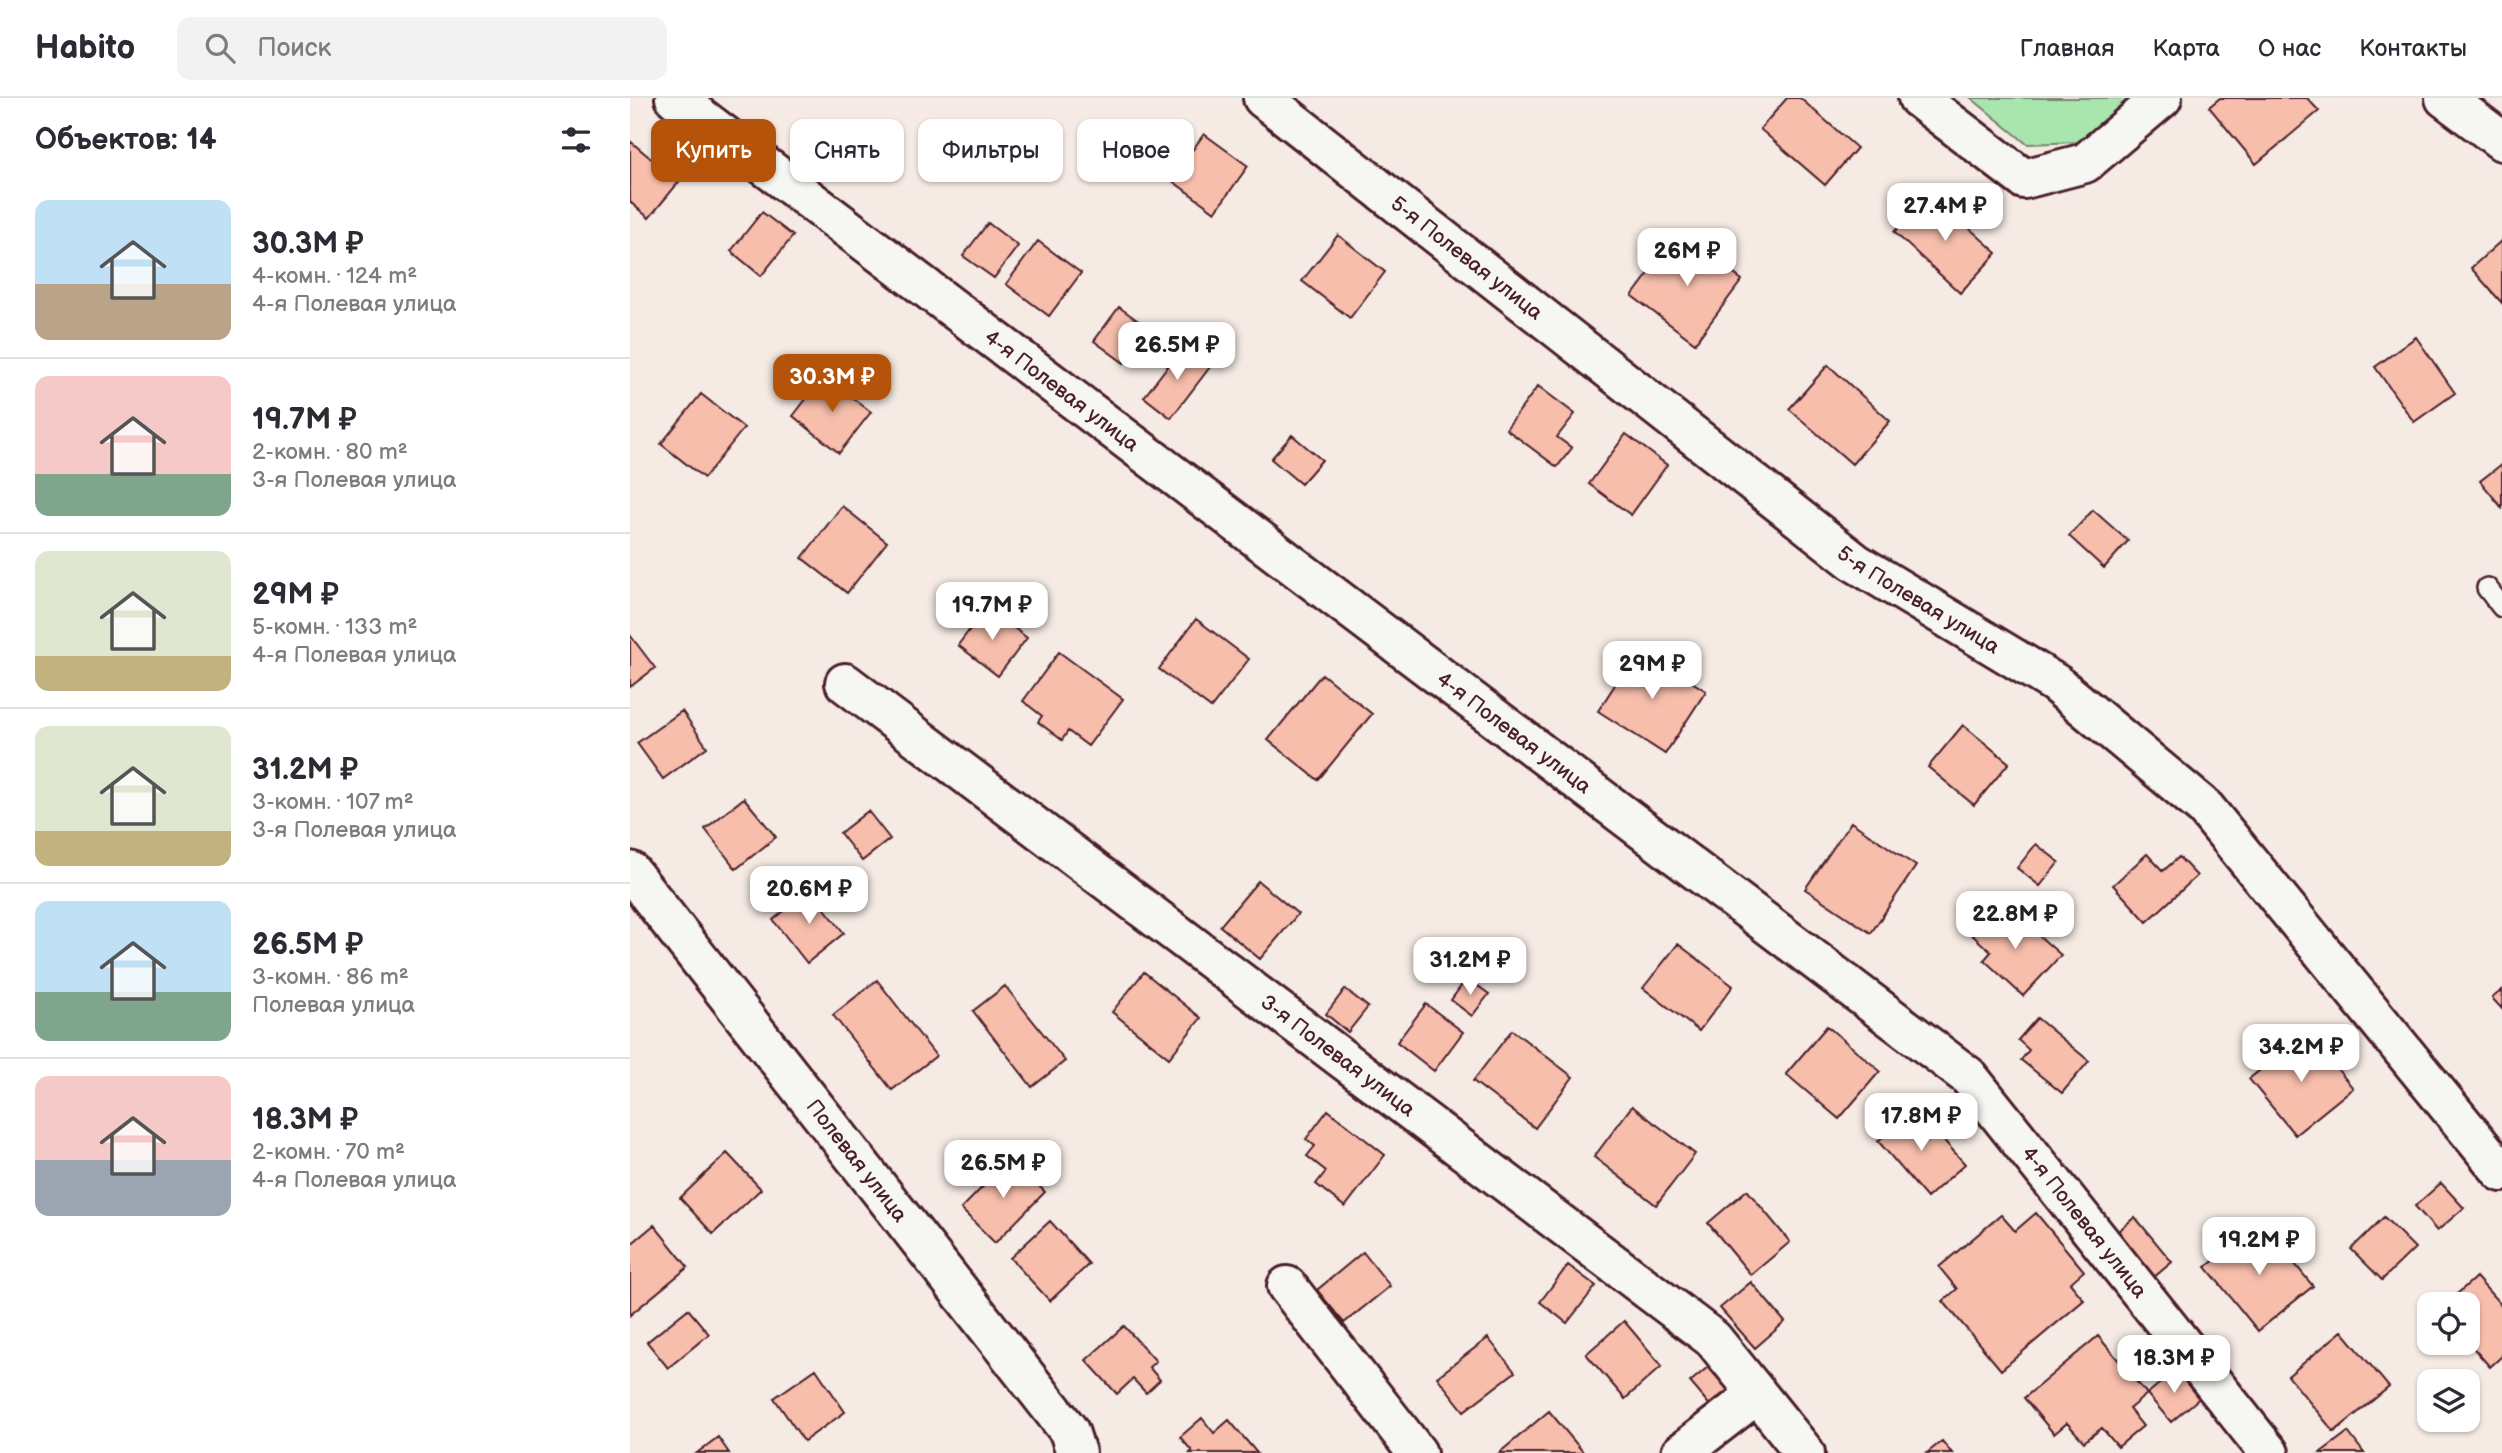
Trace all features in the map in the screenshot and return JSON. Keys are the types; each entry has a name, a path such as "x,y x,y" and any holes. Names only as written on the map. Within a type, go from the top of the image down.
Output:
{"street":[{"name":"4-я Полевая улица","path":"675,98 1968,1076 2269,1453"},
{"name":"5-я Полевая улица","path":"1263,98 1856,564 2055,683 2204,808 2502,1172"},
{"path":"1918,98 2024,179 2085,163 2162,98"},
{"path":"2445,98 2502,141"},
{"name":"3-я Полевая улица","path":"845,683 1713,1339 1805,1453"},
{"name":"Полевая улица","path":"630,871 1069,1431 1076,1453"},
{"path":"1287,1286 1417,1453"},
{"path":"1681,1453 1756,1394"}],"lane":[{"path":"2487,588 2502,607"}],"green space":[{"path":"1971,98 2130,98 2079,142 2027,144"}],"building":[{"path":"1787,98 1800,98 1857,148 1825,185 1760,129"},
{"path":"2220,98 2307,98 2319,111 2256,164 2209,107"},
{"path":"1204,134 1248,166 1215,212 1174,182 1194,182 1194,148"},
{"path":"630,141 651,159 651,182 679,182 649,218 630,202"},
{"path":"1930,193 1997,253 1960,293 1894,232"},
{"path":"762,212 793,236 761,276 731,251"},
{"path":"988,223 1018,246 994,278 963,256"},
{"path":"1679,233 1742,280 1695,343 1632,296"},
{"path":"1338,235 1385,272 1350,318 1302,281"},
{"path":"2502,240 2502,303 2471,268"},
{"path":"1038,241 1081,273 1049,316 1006,284"},
{"path":"1119,307 1148,328 1124,363 1094,341"},
{"path":"2416,337 2455,393 2414,422 2375,367"},
{"path":"1183,346 1210,367 1171,418 1144,397"},
{"path":"1828,365 1890,421 1852,464 1789,409"},
{"path":"824,376 871,412 839,453 793,416"},
{"path":"1538,386 1575,414 1557,437 1572,448 1557,467 1506,429"},
{"path":"701,394 744,428 704,478 661,444"},
{"path":"1626,434 1667,465 1631,515 1589,484"},
{"path":"1292,435 1322,460 1301,484 1271,459"},
{"path":"2502,464 2502,508 2480,481"},
{"path":"842,506 887,542 847,593 802,558"},
{"path":"2093,510 2128,541 2104,568 2069,536"},
{"path":"987,607 1027,638 998,676 958,645"},
{"path":"1196,619 1249,659 1211,708 1159,669"},
{"path":"630,635 655,668 630,687"},
{"path":"1639,648 1706,691 1665,754 1598,711"},
{"path":"1059,652 1123,699 1088,746 1068,731 1062,740 1038,722 1042,716 1023,701"},
{"path":"1322,674 1372,714 1318,780 1268,740"},
{"path":"682,711 707,747 663,779 637,743"},
{"path":"1963,725 2009,763 1974,805 1928,767"},
{"path":"744,798 776,837 736,869 705,829"},
{"path":"868,811 890,839 862,861 840,833"},
{"path":"1851,822 1916,866 1871,933 1805,889"},
{"path":"2036,844 2059,862 2040,886 2017,868"},
{"path":"2147,854 2163,871 2179,857 2197,876 2147,922 2113,885"},
{"path":"1258,881 1298,914 1260,959 1220,926"},
{"path":"810,890 844,933 807,963 773,920"},
{"path":"1995,908 2014,926 2020,919 2061,955 2023,996 1984,960 1991,952 1971,934"},
{"path":"1678,944 1733,986 1699,1031 1643,988"},
{"path":"1144,972 1201,1018 1169,1058 1112,1012"},
{"path":"1467,978 1489,994 1472,1016 1451,1000"},
{"path":"877,980 936,1056 892,1090 833,1015"},
{"path":"1005,986 1065,1061 1032,1087 973,1011"},
{"path":"1345,989 1368,1007 1348,1032 1326,1014"},
{"path":"2502,990 2502,1009 2492,998"},
{"path":"1426,1004 1463,1032 1434,1071 1397,1042"},
{"path":"2037,1018 2089,1061 2062,1093 2021,1060 2029,1050 2018,1040"},
{"path":"1827,1026 1880,1071 1839,1119 1786,1074"},
{"path":"1512,1030 1573,1077 1535,1128 1473,1081"},
{"path":"2307,1032 2353,1088 2295,1135 2249,1079"},
{"path":"1632,1106 1695,1154 1656,1205 1594,1157"},
{"path":"1915,1108 1965,1164 1927,1198 1878,1141"},
{"path":"1328,1110 1385,1155 1345,1207 1316,1184 1326,1171 1307,1156 1315,1146 1306,1139"},
{"path":"727,1153 761,1189 713,1234 680,1198"},
{"path":"1011,1158 1045,1192 995,1243 961,1209"},
{"path":"2441,1183 2464,1208 2437,1231 2415,1206"},
{"path":"1747,1190 1790,1242 1751,1275 1708,1223"},
{"path":"2036,1213 2084,1271 2070,1283 2084,1300 2001,1370 1943,1301 1957,1289 1939,1267 2001,1215 2015,1231"},
{"path":"2135,1217 2172,1262 2153,1278 2116,1233"},
{"path":"2384,1217 2415,1248 2382,1280 2351,1249"},
{"path":"1050,1221 1089,1264 1050,1301 1010,1258"},
{"path":"2261,1223 2313,1286 2258,1331 2206,1267"},
{"path":"654,1225 688,1267 630,1315 630,1245"},
{"path":"1363,1252 1390,1286 1344,1323 1317,1290"},
{"path":"1568,1265 1596,1286 1567,1323 1540,1302"},
{"path":"2476,1277 2502,1306 2502,1356 2490,1367 2479,1355 2480,1292 2459,1292"},
{"path":"1751,1282 1785,1322 1755,1348 1720,1308"},
{"path":"688,1309 709,1334 668,1368 647,1342"},
{"path":"1624,1321 1662,1366 1625,1399 1586,1354"},
{"path":"1124,1326 1156,1361 1149,1367 1160,1380 1146,1393 1133,1379 1117,1394 1086,1360"},
{"path":"2342,1331 2389,1387 2334,1432 2288,1376"},
{"path":"2098,1336 2147,1394 2129,1409 2143,1426 2118,1447 2102,1428 2084,1442 2067,1423 2054,1434 2024,1398"},
{"path":"1488,1338 1515,1372 1464,1411 1437,1377"},
{"path":"1708,1367 1731,1393 1713,1409 1690,1382"},
{"path":"2178,1368 2202,1396 2171,1422 2147,1394"},
{"path":"816,1369 845,1412 804,1441 774,1398"},
{"path":"1549,1411 1584,1453 1499,1453"},
{"path":"1202,1418 1214,1433 1229,1420 1257,1453 1190,1453 1192,1451 1180,1437"},
{"path":"2348,1432 2364,1453 2320,1453"},
{"path":"718,1437 729,1453 697,1453"},
{"path":"1942,1441 1952,1453 1927,1453"}]}
